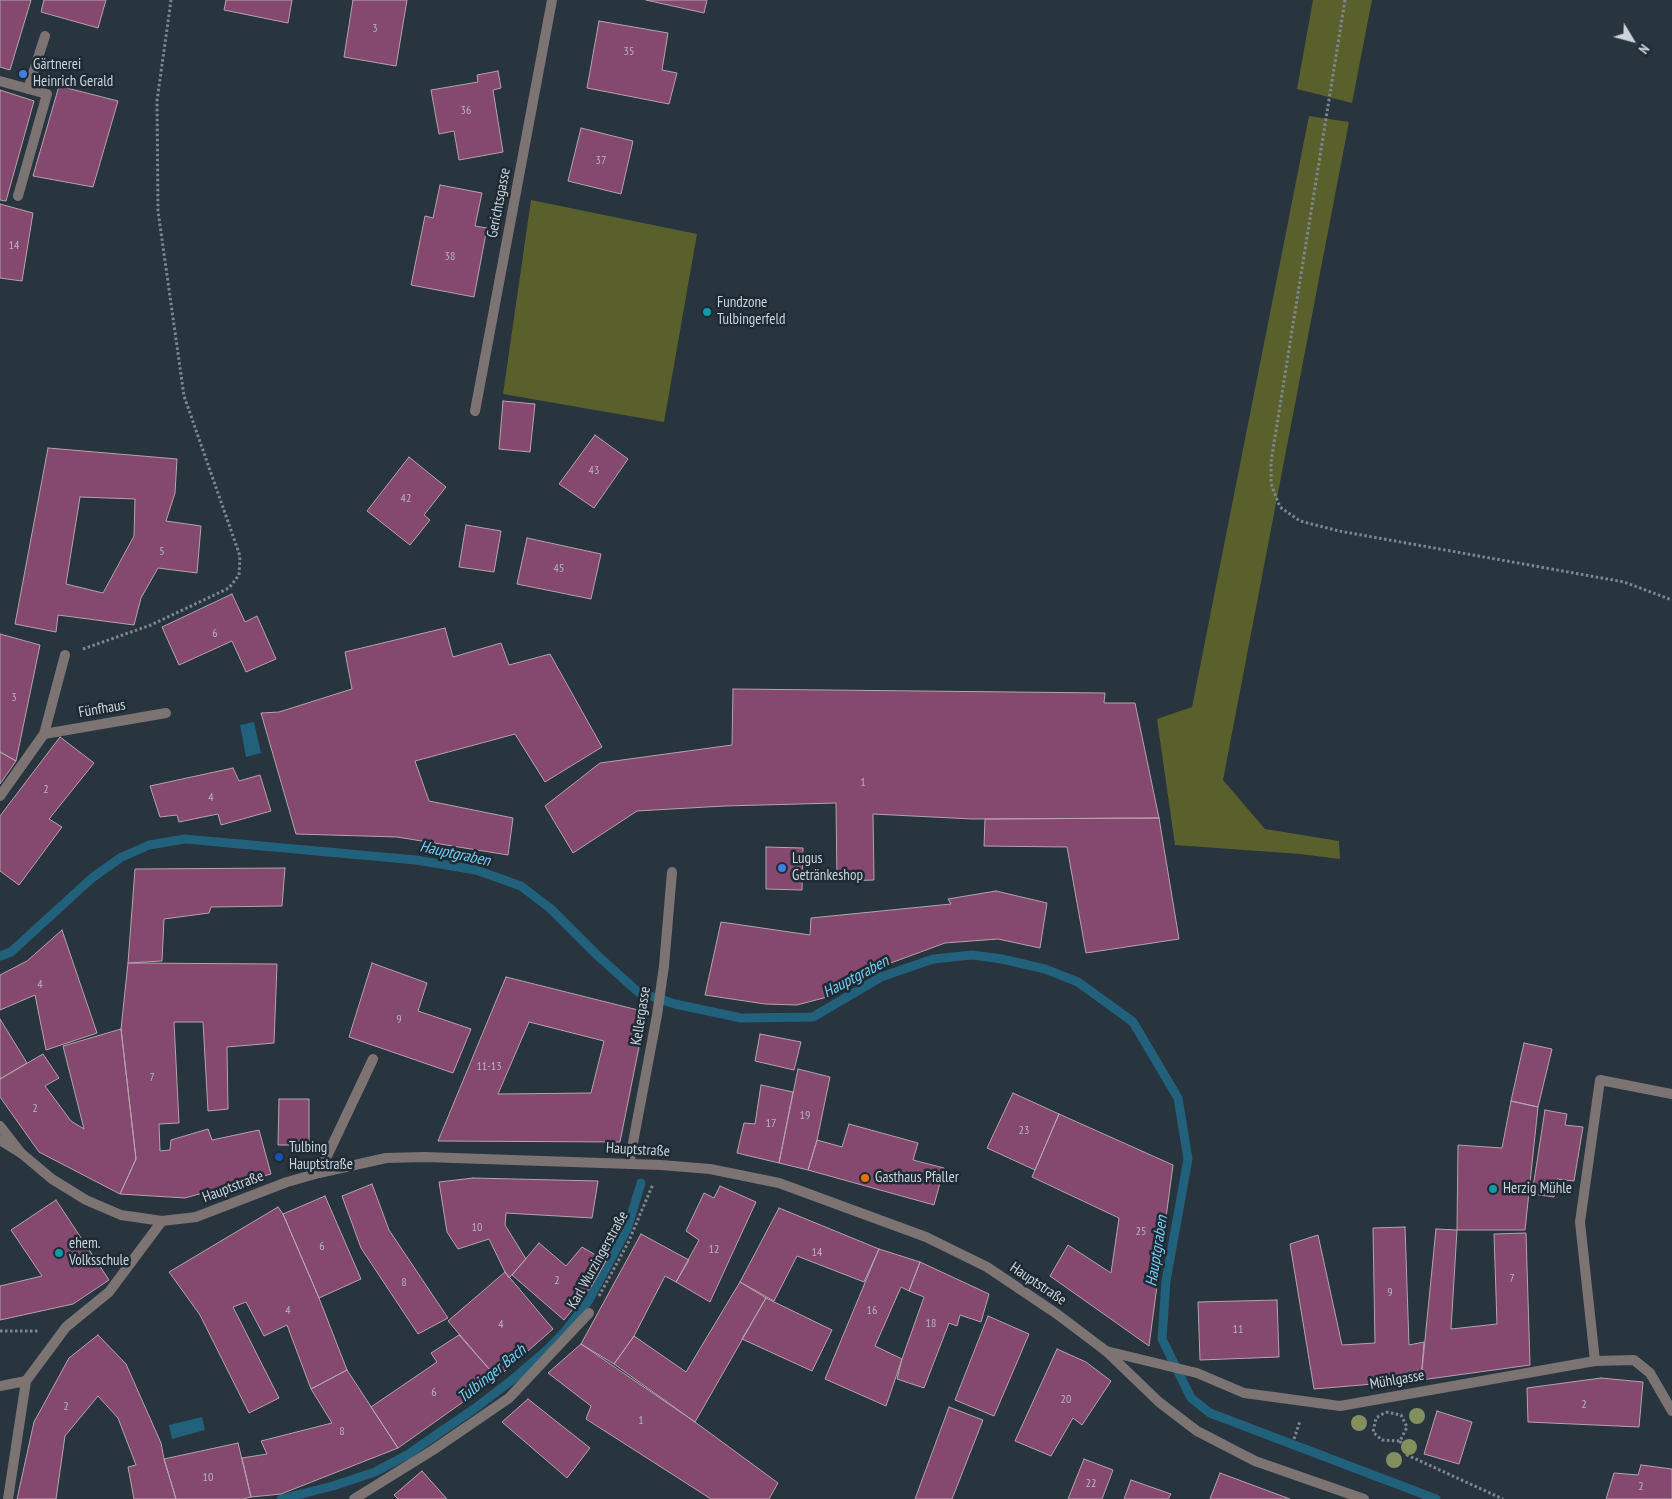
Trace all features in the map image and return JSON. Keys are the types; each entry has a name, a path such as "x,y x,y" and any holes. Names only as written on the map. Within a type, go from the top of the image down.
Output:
{"street":[{"name":"Gerichtsgasse","path":"475,411 552,0"},
{"path":"28,89 45,36"},
{"path":"0,81 47,94 18,196"},
{"path":"0,796 44,734 65,655"},
{"name":"Fünfhaus","path":"44,734 166,713"},
{"name":"Kellergasse","path":"630,1164 657,1015 664,966 672,872"},
{"path":"319,1173 373,1059"},
{"path":"1596,1361 1580,1222 1600,1080 1672,1094"},
{"path":"0,1126 22,1153"},
{"path":"0,1140 22,1153"},
{"name":"Hauptstraße","path":"22,1153 52,1179 86,1200 121,1215 162,1221 196,1218 273,1187 319,1173 386,1158 424,1157 661,1165 710,1169 779,1183 926,1237 987,1267 1057,1314 1106,1351 1159,1402 1197,1431 1255,1461 1364,1499"},
{"path":"8,1499 26,1380 66,1327 109,1292 162,1221"},
{"name":"Karl Wurzingerstraße","path":"354,1499 433,1450 509,1398 589,1313"},
{"name":"Mühlgasse","path":"1106,1351 1197,1373 1244,1394 1340,1406 1596,1361 1634,1360 1650,1373 1672,1411"},
{"path":"0,1386 26,1380"}],"path":[{"path":"65,655 151,625 229,588 239,575 240,556 184,396 158,211 157,101 171,0"},
{"path":"1345,0 1271,462 1271,484 1280,507 1300,521 1339,531 1624,582 1672,600"},
{"name":"Karl Wurzingerstraße","path":"589,1313 628,1243 661,1165"},
{"path":"0,1331 35,1332"},
{"path":"1386,1412 1401,1415 1407,1428 1400,1441 1382,1440 1373,1432 1376,1418 1386,1412"},
{"path":"1294,1439 1299,1424"},
{"path":"1400,1441 1407,1455 1503,1499"}],"green space":[{"path":"1313,0 1372,0 1352,103 1297,89"},
{"path":"1309,116 1349,122 1223,780 1265,829 1339,841 1340,859 1300,854 1175,845 1157,719 1192,707"},
{"path":"531,200 697,234 664,422 503,394"}],"water":[{"path":"254,722 261,753 246,757 240,725"},
{"path":"202,1417 205,1430 172,1439 169,1425"}],"building":[{"path":"0,0 31,0 10,70 0,67"},
{"path":"44,0 106,0 98,28 41,12"},
{"path":"226,0 292,0 288,23 224,10"},
{"path":"353,0 407,0 396,66 344,57"},
{"path":"646,0 707,0 704,13"},
{"path":"599,21 668,33 662,70 677,73 669,104 587,88"},
{"path":"498,71 501,88 493,90 503,152 459,160 454,131 439,134 431,90 478,82 477,75"},
{"path":"59,86 118,101 93,187 33,176"},
{"path":"0,90 34,101 6,201 0,200"},
{"path":"581,128 633,141 621,194 568,181"},
{"path":"440,185 482,193 475,226 487,228 474,297 411,285 425,216 433,218"},
{"path":"0,204 33,213 22,281 0,278"},
{"path":"503,401 535,404 530,452 499,449"},
{"path":"595,435 628,459 594,508 559,484"},
{"path":"48,448 177,459 175,493 166,521 201,526 197,573 158,568 141,598 134,625 58,615 56,632 15,624","holes":["80,497 135,499 134,536 103,593 66,584"]},
{"path":"409,457 446,487 424,515 430,520 410,545 367,511"},
{"path":"466,525 501,531 494,572 459,567"},
{"path":"527,538 601,554 591,599 517,584"},
{"path":"232,594 245,622 257,616 276,659 246,672 232,641 179,665 162,627"},
{"path":"445,628 453,657 501,643 509,665 550,654 602,747 545,782 515,734 415,761 429,801 513,818 508,855 397,837 296,834 261,713 279,712 352,689 345,652"},
{"path":"0,634 40,645 16,761 0,752"},
{"path":"733,689 1105,693 1104,703 1135,703 1159,818 972,819 873,814 874,880 837,881 836,803 724,806 637,811 573,853 545,806 600,763 732,745"},
{"path":"60,737 94,763 49,819 62,827 19,885 0,871 0,816"},
{"path":"0,752 16,761 0,784"},
{"path":"233,768 239,781 260,775 271,811 221,825 218,814 179,822 177,815 160,817 150,786"},
{"path":"1159,818 1179,939 1086,953 1067,847 984,846 985,819"},
{"path":"766,847 803,848 802,890 766,889"},
{"path":"285,868 282,906 211,907 209,913 164,919 162,961 128,963 135,869"},
{"path":"996,891 1047,903 1040,948 998,939 945,943 869,971 835,995 797,1005 765,1004 705,995 721,922 810,935 811,918 951,904 948,899"},
{"path":"62,930 97,1033 46,1050 35,995 0,1010 0,975 27,961"},
{"path":"128,963 277,964 274,1043 227,1047 228,1109 208,1111 203,1022 174,1022 179,1123 159,1124 160,1151 170,1150 171,1140 208,1129 212,1140 259,1130 271,1174 185,1198 120,1194 136,1159 121,1029"},
{"path":"372,963 427,983 418,1011 471,1029 453,1073 349,1037"},
{"path":"506,977 646,1012 620,1142 438,1141","holes":["529,1022 604,1041 591,1093 498,1094"]},
{"path":"0,1019 27,1063 0,1079"},
{"path":"121,1029 136,1159 120,1194 39,1152 0,1097 0,1079 43,1054 59,1078 45,1086 71,1121 84,1129 63,1046"},
{"path":"760,1034 801,1042 794,1070 755,1061"},
{"path":"1524,1043 1552,1049 1538,1107 1511,1101"},
{"path":"798,1069 830,1077 817,1140 808,1170 779,1163"},
{"path":"761,1085 793,1092 779,1163 737,1153 744,1123 755,1124"},
{"path":"1013,1093 1059,1114 1035,1170 987,1148"},
{"path":"279,1099 309,1099 309,1145 278,1145"},
{"name":"Herzig Mühle","path":"1511,1101 1538,1107 1525,1230 1457,1230 1458,1145 1502,1148"},
{"path":"1545,1110 1567,1114 1565,1125 1583,1127 1574,1181 1557,1179 1554,1197 1532,1194"},
{"path":"1059,1114 1173,1165 1149,1346 1050,1276 1068,1245 1111,1273 1119,1218 1032,1177"},
{"path":"849,1124 918,1143 913,1160 944,1168 934,1205 808,1170 817,1140 842,1147"},
{"path":"473,1178 598,1181 592,1218 506,1213 505,1225 526,1259 509,1278 489,1239 458,1249 447,1232 439,1182"},
{"path":"372,1184 389,1230 448,1318 418,1334 361,1248 342,1196"},
{"path":"720,1186 756,1202 710,1302 676,1282 699,1240 686,1231 704,1193 714,1198"},
{"path":"325,1196 361,1279 319,1298 283,1214"},
{"name":"ehem. Volksschule","path":"56,1200 109,1280 73,1304 0,1320 0,1286 42,1276 11,1230"},
{"path":"278,1207 283,1214 319,1298 347,1370 311,1389 287,1325 264,1336 246,1302 233,1307 279,1398 249,1413 200,1315 169,1272"},
{"path":"779,1208 879,1249 864,1282 797,1256 774,1301 740,1282"},
{"path":"1405,1227 1409,1345 1424,1342 1421,1380 1314,1389 1290,1244 1318,1235 1342,1345 1375,1343 1373,1228"},
{"path":"1436,1229 1457,1230 1451,1329 1497,1324 1494,1234 1526,1233 1530,1365 1421,1380"},
{"path":"641,1234 689,1260 676,1282 665,1276 634,1336 614,1364 581,1344"},
{"path":"539,1243 566,1266 582,1247 606,1261 591,1287 564,1320 512,1275"},
{"path":"879,1249 920,1262 909,1291 901,1287 875,1346 902,1359 886,1406 825,1379"},
{"path":"920,1262 989,1294 981,1322 960,1315 957,1326 949,1323 924,1388 897,1379 902,1359 924,1297 909,1291"},
{"path":"505,1272 553,1329 497,1378 448,1321"},
{"path":"740,1282 766,1298 695,1422 614,1364 634,1336 686,1372"},
{"path":"766,1298 832,1330 812,1371 742,1339"},
{"path":"1277,1300 1279,1357 1200,1360 1198,1302"},
{"path":"988,1316 1029,1334 994,1416 955,1400"},
{"path":"98,1335 126,1364 161,1443 176,1499 134,1499 128,1467 136,1465 118,1418 98,1396 65,1436 56,1499 17,1499 34,1422 69,1358"},
{"path":"459,1335 497,1378 398,1448 371,1407 437,1362 431,1353"},
{"path":"581,1344 695,1422 778,1483 769,1499 711,1499 586,1419 591,1406 548,1373"},
{"path":"1057,1349 1086,1362 1111,1381 1082,1425 1073,1418 1051,1456 1015,1441"},
{"path":"347,1370 398,1448 281,1494 251,1497 242,1458 267,1454 261,1441 332,1423 311,1389"},
{"path":"1601,1378 1643,1382 1639,1427 1528,1422 1527,1388"},
{"path":"528,1399 590,1448 567,1478 502,1422"},
{"path":"949,1407 983,1420 952,1499 915,1499"},
{"path":"1437,1411 1472,1422 1459,1464 1424,1454"},
{"path":"238,1443 251,1497 243,1499 176,1499 164,1459"},
{"path":"1084,1459 1113,1470 1102,1499 1068,1499"},
{"path":"1641,1465 1672,1469 1672,1499 1606,1499 1614,1473 1638,1475"},
{"path":"422,1471 447,1499 398,1499 394,1495"},
{"path":"1220,1473 1290,1499 1210,1499"},
{"path":"1131,1480 1171,1494 1168,1499 1124,1499"}],"waterway":[{"name":"Hauptgraben","path":"0,956 11,952 92,878 120,858 149,845 185,839 416,860 476,870 521,886 551,909 598,956 638,992 675,1004 741,1018 813,1017 881,977 933,959 972,955 1002,959 1045,969 1078,982 1133,1022 1178,1098 1188,1159 1166,1281 1162,1339 1191,1398 1210,1413 1436,1499"},
{"name":"Tulbinger Bach","path":"281,1499 333,1486 375,1472 407,1455 474,1409 547,1350 567,1329 589,1300 627,1229 641,1183"}],"place":[{"name":"Gärtnerei Heinrich Gerald","path":"23,74"},
{"name":"Fundzone Tulbingerfeld","path":"707,312"},
{"name":"Lugus Getränkeshop","path":"782,868"},
{"name":"Tulbing Hauptstraße","path":"279,1157"},
{"name":"Gasthaus Pfaller","path":"865,1178"},
{"name":"Herzig Mühle","path":"1493,1189"},
{"name":"ehem. Volksschule","path":"59,1253"}]}
